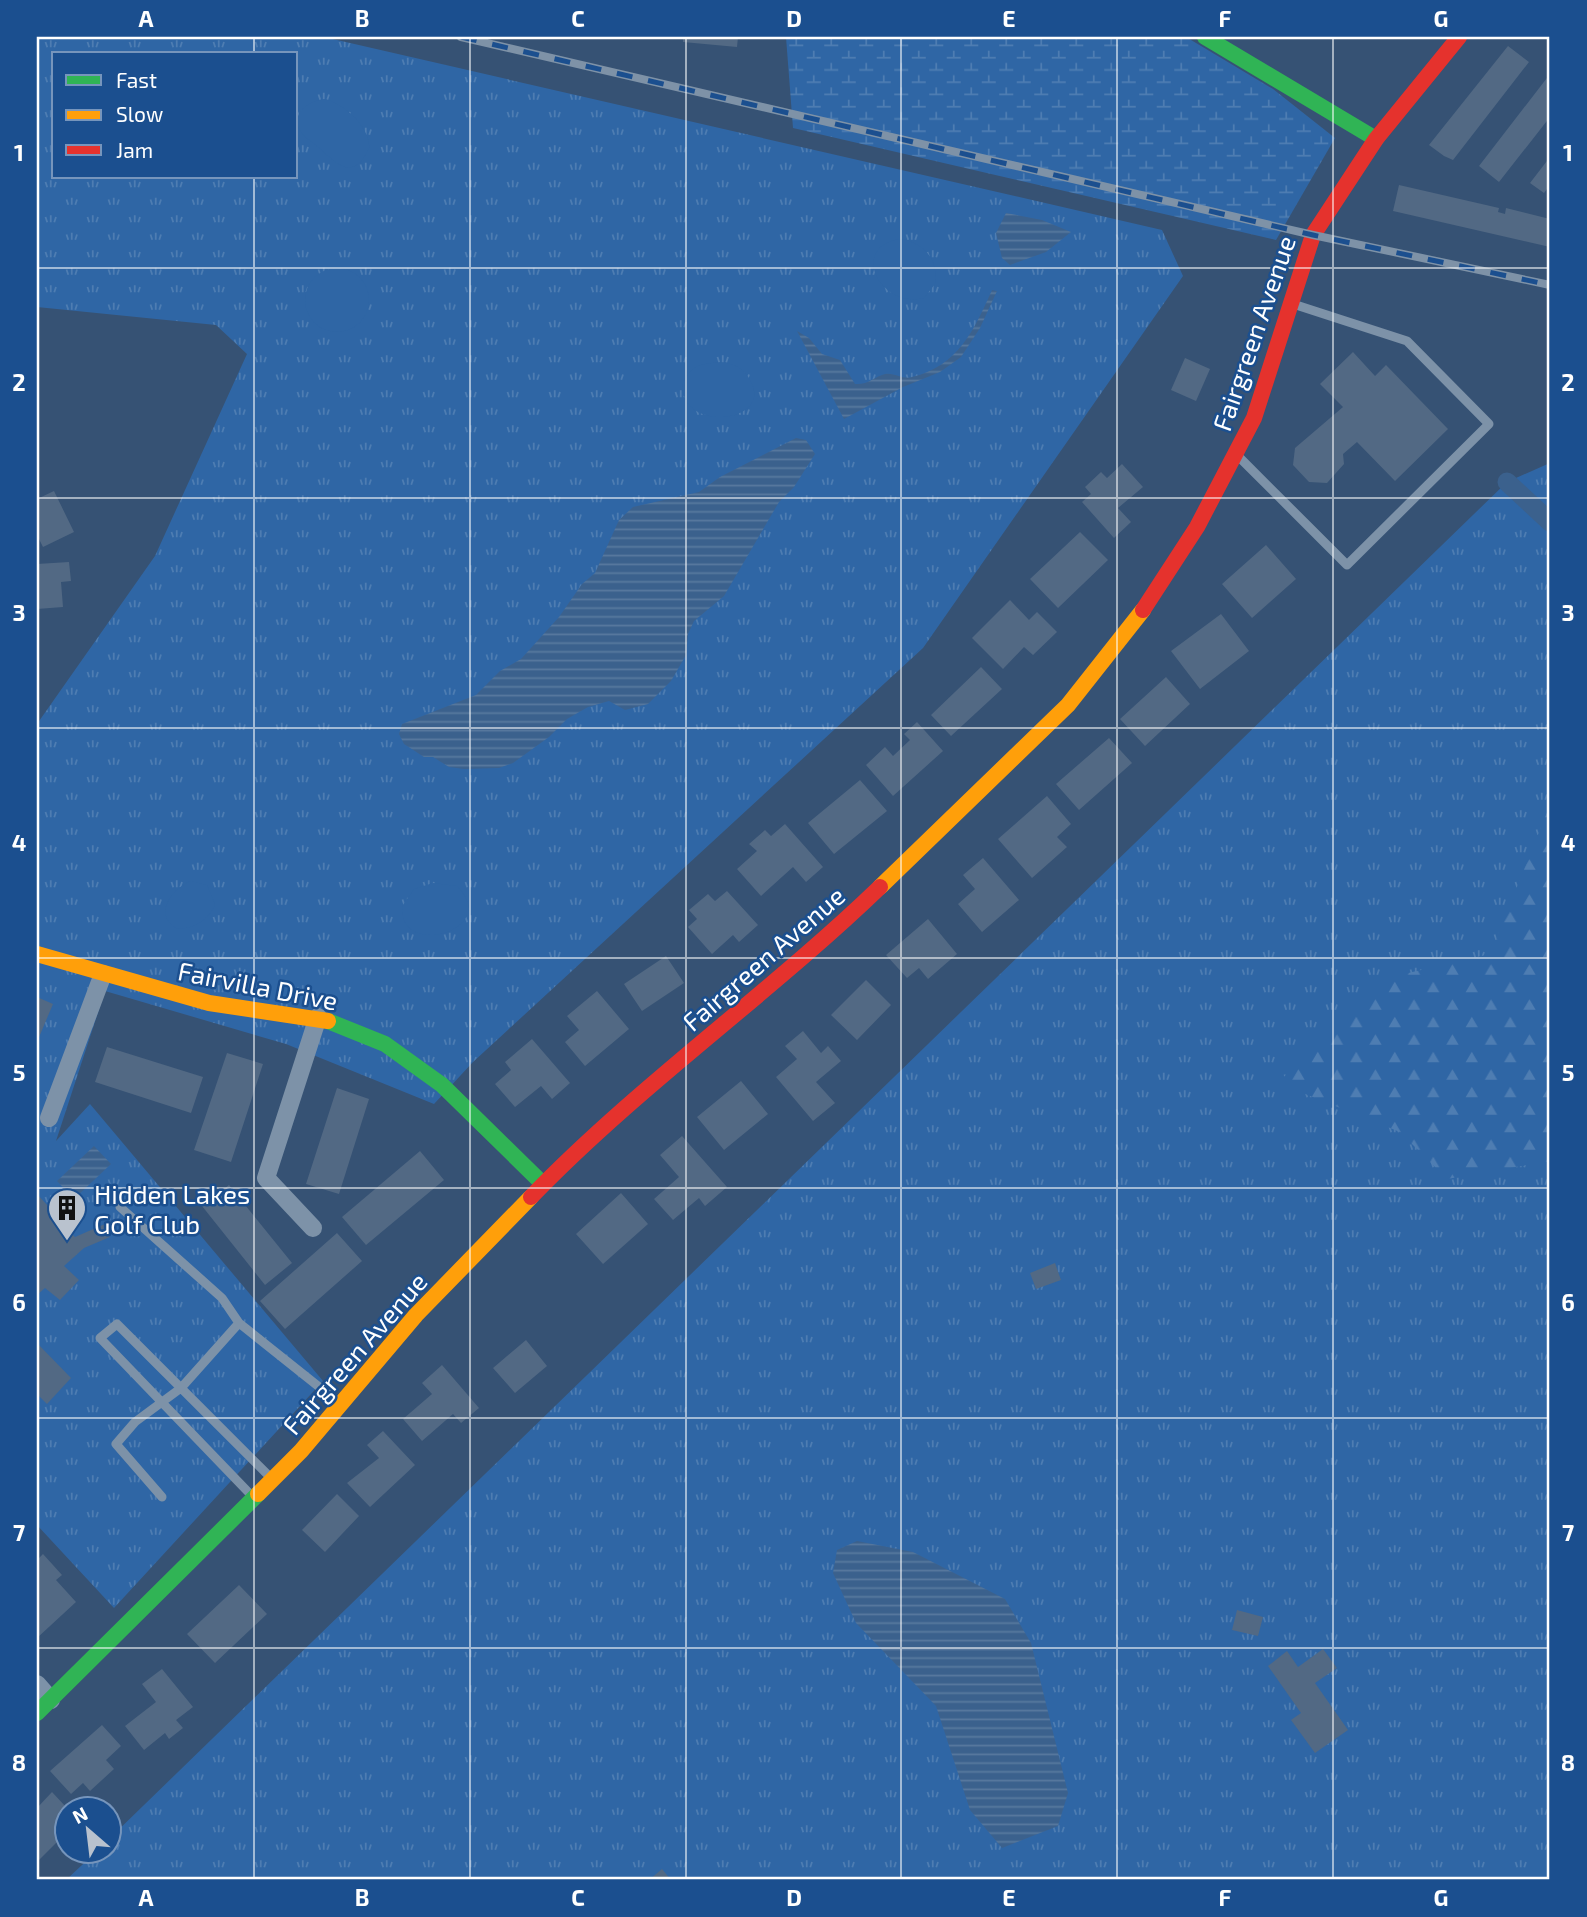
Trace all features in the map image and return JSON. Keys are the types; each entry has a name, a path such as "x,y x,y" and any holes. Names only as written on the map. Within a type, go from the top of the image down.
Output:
{"street":[{"path":"1205,37 1376,139"},
{"name":"Fairgreen Avenue","path":"37,1713 273,1479 416,1315 543,1184 744,1005 826,939 1068,705 1157,592 1198,527 1254,418 1313,235 1376,139 1459,37"},
{"name":"Fairvilla Drive","path":"37,954 209,1003 318,1017 386,1044 442,1085 543,1184"},
{"path":"48,1118 103,974"},
{"path":"313,1228 266,1178 318,1017"},
{"path":"37,1684 51,1700"}],"lane":[{"path":"1236,453 1347,565 1489,424 1407,341 1291,303"},
{"path":"120,1207 222,1298 239,1323 341,1404"},
{"path":"162,1497 116,1444 135,1422 163,1404 181,1388 239,1323"},
{"path":"254,1498 100,1338 117,1324 273,1479"}],"green space":[{"path":"37,37 324,37 1162,230 1183,276 923,648 473,1062 434,1104 286,1044 105,991 56,1141 90,1104 323,1381 114,1608 37,1525 37,724 155,556 247,354 216,325 37,307"},
{"path":"786,37 1186,37 1273,89 1335,138 1276,240 793,128"},
{"path":"324,99 331,101 361,124 369,148 357,165 344,167 338,164 301,132 298,118 302,110"},
{"path":"901,239 917,244 928,254 935,267 935,284 924,298 908,299 894,294 883,286 876,275 873,264 876,253 885,244"},
{"path":"337,268 355,274 363,282 369,300 363,318 355,326 337,332 319,326 311,318 305,300 311,282 319,274"},
{"path":"726,363 741,369 749,378 754,395 750,406 726,417 697,412 687,402 682,387 688,373 698,366"},
{"path":"1550,463 1550,1880 66,1880 83,1864 122,1864 122,1826 1507,482"},
{"path":"1550,805 1550,1161 1447,1179 1400,1132 1278,1083 1378,980 1490,954"},
{"path":"191,881 207,885 215,904 201,922 178,929 170,924 165,910 171,896"},
{"path":"433,883 457,886 468,902 467,916 458,926 444,933 428,935 414,931 405,922 403,905 414,889"}],"shaded area":[{"path":"1006,213 1042,220 1071,232 1046,252 1010,265 1002,258 996,233"},
{"path":"992,290 997,291 980,328 961,357 940,372 903,387 844,419 797,331 809,338 822,354 840,360 855,384 885,374 912,377 928,372 953,355 971,332"},
{"path":"796,438 806,440 815,454 794,487 779,502 724,596 694,621 688,634 686,655 671,681 648,704 625,710 609,701 588,707 567,719 549,737 513,763 499,768 449,767 433,757 424,757 404,744 399,734 402,724 476,695 500,671 521,659 559,617 582,584 595,573 619,520 633,507 699,492 720,477"},
{"path":"94,1146 111,1164 74,1199 57,1181"},
{"path":"857,1541 913,1552 1005,1599 1031,1643 1068,1793 1058,1826 1002,1848 970,1810 936,1706 856,1623 833,1573 837,1550"}],"building":[{"path":"683,37 738,37 737,47 683,42"},
{"path":"1508,46 1529,62 1453,160 1444,156 1429,145"},
{"path":"1550,74 1550,117 1499,182 1479,166"},
{"path":"1550,157 1550,185 1544,193 1530,183"},
{"path":"1399,185 1499,208 1498,212 1505,214 1506,208 1550,219 1550,247 1393,211"},
{"path":"1353,352 1375,376 1386,365 1448,429 1395,481 1357,442 1343,454 1344,464 1327,483 1309,482 1293,465 1295,448 1343,407 1320,384"},
{"path":"1185,358 1210,369 1196,401 1171,390"},
{"path":"1122,464 1143,487 1118,508 1131,522 1114,538 1082,502 1091,494 1085,487 1101,472 1107,478"},
{"path":"54,491 74,532 43,547 37,535 37,499"},
{"path":"1080,532 1108,560 1058,608 1030,579"},
{"path":"1266,545 1296,579 1252,618 1222,584"},
{"path":"69,562 71,581 61,582 63,607 37,609 37,564"},
{"path":"1010,600 1029,620 1037,612 1057,632 1033,655 1024,647 1003,669 972,638"},
{"path":"1221,614 1249,651 1200,689 1171,651"},
{"path":"981,667 1002,689 951,736 931,715"},
{"path":"1166,677 1190,704 1145,746 1120,719"},
{"path":"917,722 943,751 893,796 866,765 885,747 893,756 910,740 904,734"},
{"path":"1109,738 1132,763 1079,810 1056,784"},
{"path":"860,780 887,811 834,854 808,823"},
{"path":"1047,796 1071,824 1057,837 1067,847 1032,878 998,839"},
{"path":"785,824 823,867 806,882 793,867 761,896 737,869 757,851 749,844 765,830 771,836"},
{"path":"983,858 1019,900 982,932 958,904 975,889 963,875"},
{"path":"727,891 758,925 739,942 733,935 712,954 688,927 697,919 689,910 708,894 715,901"},
{"path":"928,919 957,954 928,979 919,968 907,978 886,955"},
{"path":"666,956 684,983 642,1011 624,984"},
{"path":"866,980 891,1005 857,1040 831,1015"},
{"path":"597,991 629,1029 585,1066 565,1042 579,1030 567,1016"},
{"path":"37,997 53,1004 37,1042"},
{"path":"803,1031 821,1053 828,1046 841,1061 816,1082 835,1103 813,1121 776,1077 797,1059 785,1046"},
{"path":"532,1039 570,1083 552,1099 541,1086 515,1107 495,1084 511,1070 505,1062"},
{"path":"107,1047 203,1077 191,1113 95,1082"},
{"path":"227,1053 263,1064 231,1162 194,1150"},
{"path":"741,1081 768,1114 724,1150 697,1117"},
{"path":"337,1088 369,1099 339,1194 306,1184"},
{"path":"682,1136 727,1187 705,1206 699,1198 673,1220 654,1199 679,1177 660,1155"},
{"path":"420,1151 444,1180 366,1245 342,1217"},
{"path":"229,1185 292,1263 265,1285 202,1206"},
{"path":"621,1193 648,1224 603,1264 576,1234"},
{"name":"Hidden Lakes Golf Club","path":"37,1194 47,1205 55,1197 72,1213 61,1223 75,1237 105,1224 110,1237 84,1248 64,1266 79,1280 60,1300 45,1288 37,1295"},
{"path":"337,1233 362,1261 285,1329 260,1301"},
{"path":"1055,1263 1061,1280 1036,1289 1030,1273"},
{"path":"526,1340 547,1366 515,1393 493,1368"},
{"path":"37,1343 71,1378 47,1404 37,1394"},
{"path":"442,1365 479,1408 461,1423 453,1414 422,1441 403,1419 432,1394 422,1383"},
{"path":"383,1431 415,1465 370,1507 347,1483 379,1458 367,1445"},
{"path":"337,1494 359,1516 325,1552 302,1530"},
{"path":"43,1554 62,1575 56,1580 76,1602 37,1638 37,1560"},
{"path":"239,1585 267,1614 215,1663 187,1634"},
{"path":"1237,1610 1263,1617 1258,1636 1232,1630"},
{"path":"1323,1649 1337,1668 1315,1683 1348,1730 1315,1753 1291,1720 1301,1713 1268,1666 1287,1651 1298,1667"},
{"path":"162,1669 193,1707 176,1720 183,1728 169,1739 165,1733 144,1750 125,1726 156,1702 142,1684"},
{"path":"102,1725 121,1746 106,1760 114,1769 90,1791 83,1783 71,1794 50,1771"},
{"path":"52,1792 52,1847 37,1862 37,1808"},
{"path":"662,1869 671,1880 649,1880"}],"waterway":[{"path":"1507,482 1550,522"}],"railway":[{"path":"461,37 1313,235 1550,285"}],"traffic: fast":[{"path":"1205,37 1376,139"},
{"path":"328,1021 385,1044 442,1085 543,1184"},
{"path":"37,1713 258,1494"}],"traffic: slow":[{"path":"880,887 1068,705 1143,610"},
{"path":"37,954 209,1003 328,1021"},
{"path":"258,1494 301,1451 416,1315 531,1197"}],"traffic: jam":[{"path":"1143,610 1197,527 1254,418 1313,235 1376,139 1459,37"},
{"path":"531,1197 615,1117 794,965 880,887"}],"place":[{"name":"Hidden Lakes Golf Club","path":"67,1242"}]}
